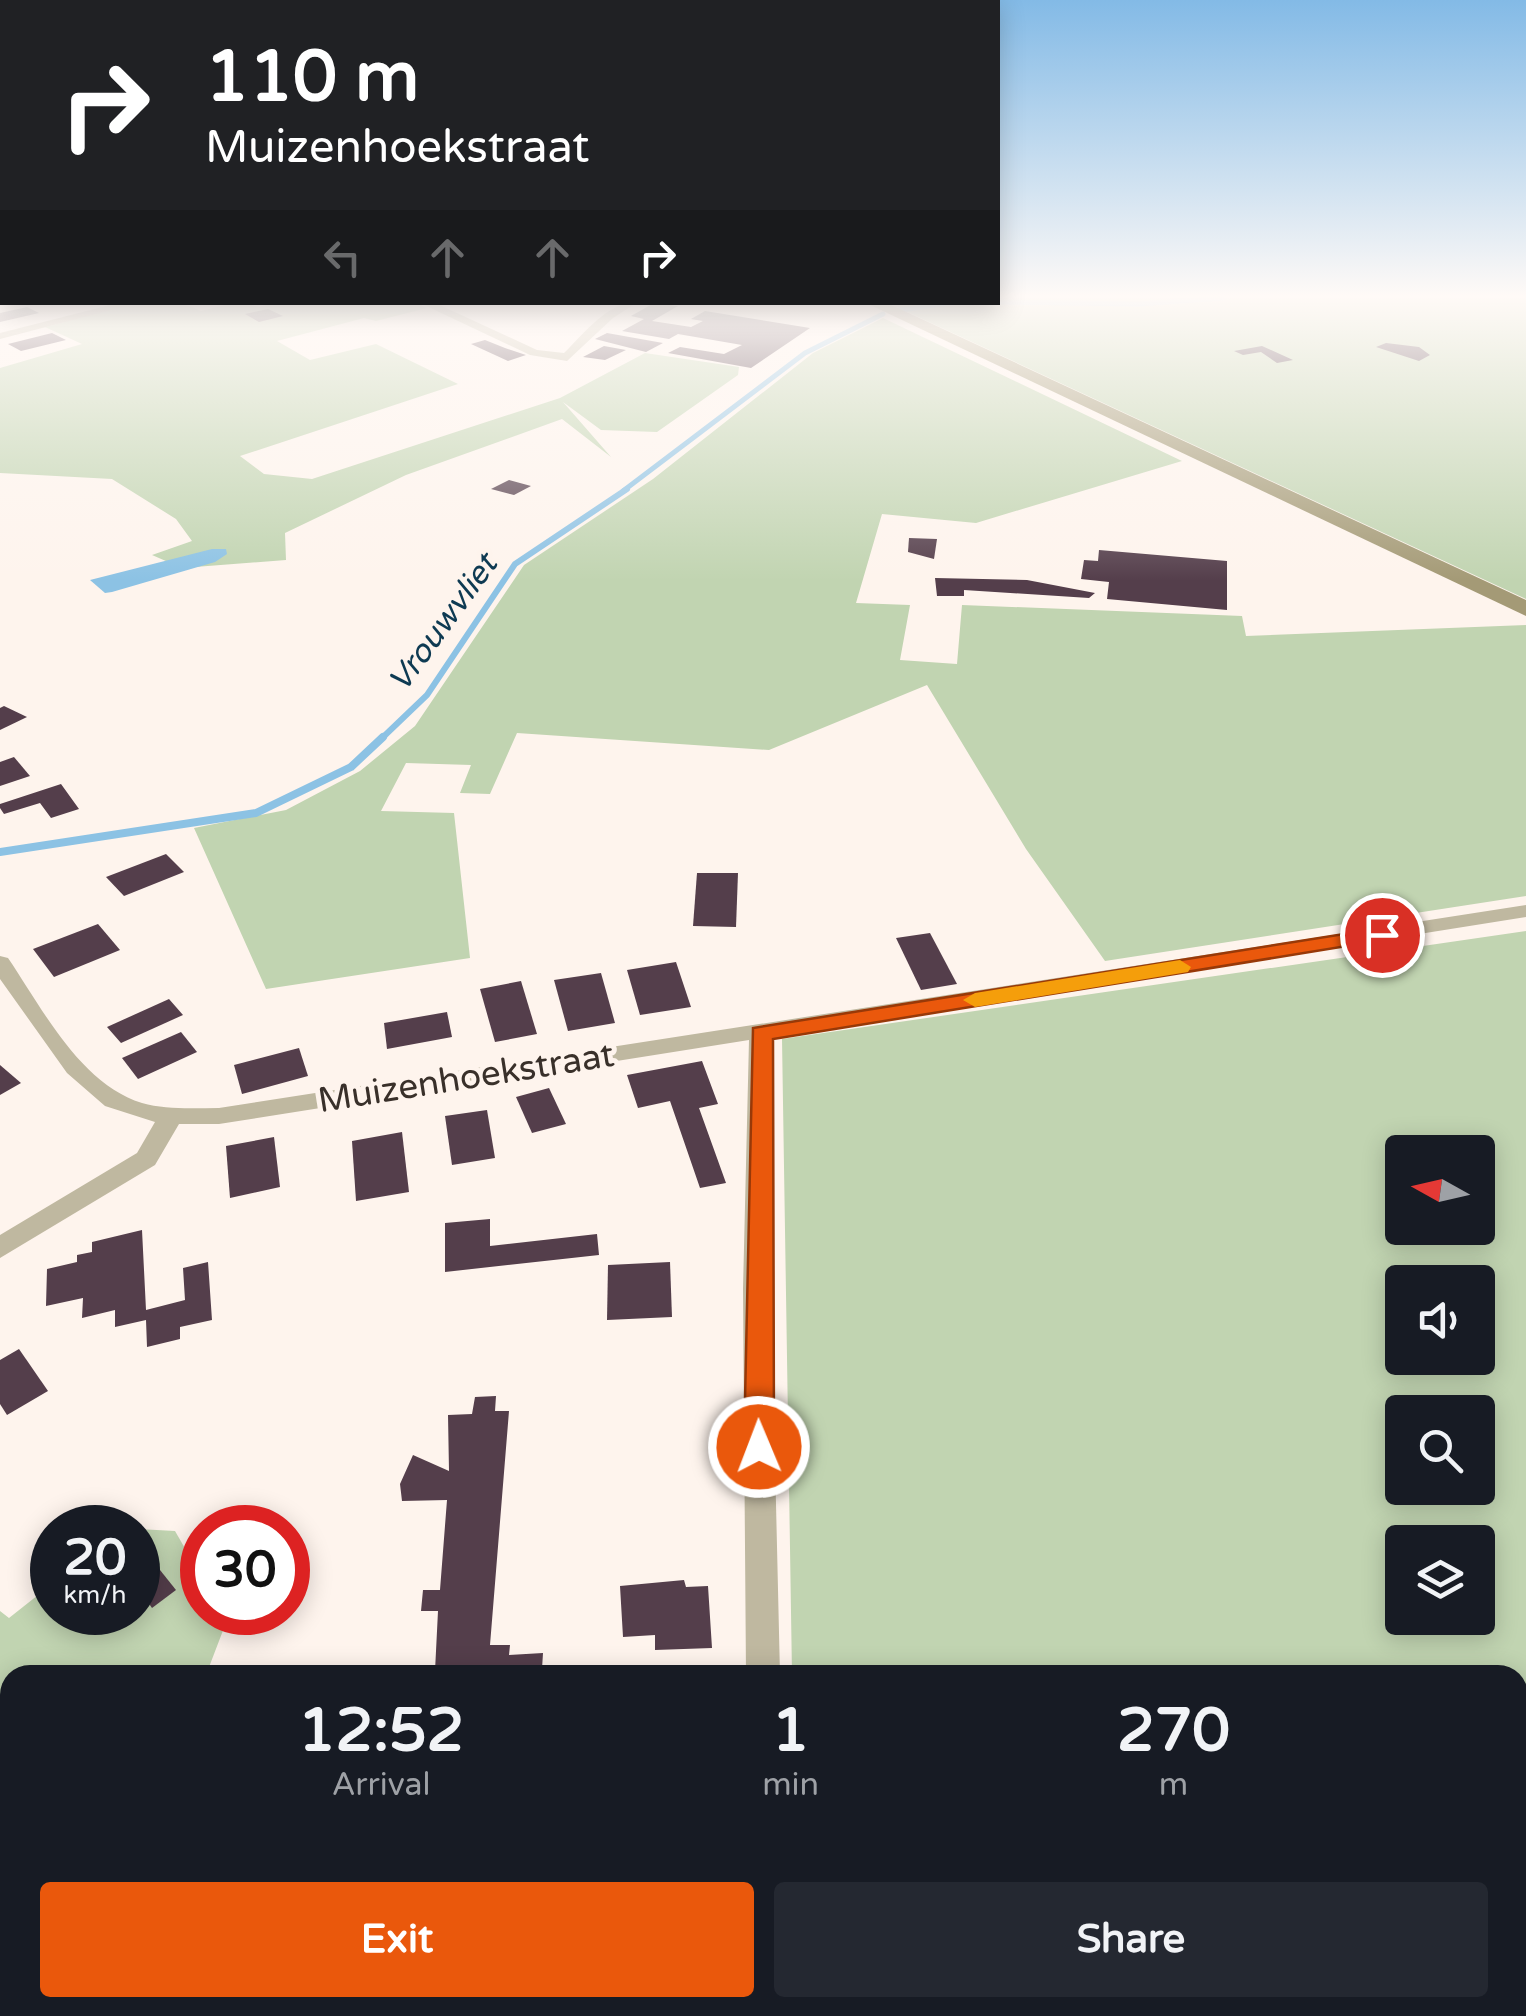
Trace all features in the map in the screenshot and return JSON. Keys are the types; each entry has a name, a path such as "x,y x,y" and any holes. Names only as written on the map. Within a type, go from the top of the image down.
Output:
{"street":[{"path":"1061,392 1526,610"},
{"name":"Muizenhoekstraat","path":"0,963 56,1044 79,1070 131,1108 171,1116 218,1116 1526,912"},
{"path":"762,1033 757,1289 762,1665"},
{"path":"0,1248 146,1159 171,1116"}],"green space":[{"path":"0,392 434,392 240,456 264,474 312,479 571,392 714,392 657,432 601,430 563,402 611,457 562,419 406,475 285,533 286,560 182,568 152,555 192,541 176,519 112,479 0,473"},
{"path":"763,392 1038,392 1182,461 976,523 882,514 856,603 910,605 900,660 957,664 962,605 1242,616 1246,636 1526,625 1526,896 1105,961 1026,849 927,685 769,750 517,733 490,794 460,793 471,765 406,763 381,811 454,813 470,958 266,989 194,828 286,810 360,771 415,726 524,565 653,479"},
{"path":"1080,392 1526,392 1526,599"},
{"path":"1526,931 1526,1665 792,1665 782,1039"},
{"path":"160,1530 175,1531 180,1540 180,1635 221,1635 210,1665 0,1665 0,1611 9,1618 30,1601 30,1635 160,1635"}],"water":[{"path":"212,549 226,549 227,554 215,562 112,592 105,593 90,580"}],"building":[{"path":"509,480 531,486 514,495 491,489"},
{"path":"909,538 937,539 934,559 908,552"},
{"path":"1099,550 1227,561 1227,610 1107,599 1109,582 1081,579 1084,560 1098,561"},
{"path":"935,578 1027,580 1095,593 1089,598 964,590 964,596 937,596"},
{"path":"4,706 27,717 0,730 0,708"},
{"path":"14,757 30,776 0,786 0,762"},
{"path":"61,784 79,809 51,818 40,803 4,814 0,808 0,804"},
{"path":"166,854 184,872 124,896 106,877"},
{"path":"697,873 738,873 736,927 693,926"},
{"path":"98,924 120,950 54,977 33,949"},
{"path":"930,933 957,984 921,990 896,938"},
{"path":"676,962 691,1007 640,1015 627,970"},
{"path":"601,973 615,1023 568,1031 554,980"},
{"path":"521,981 537,1034 495,1042 480,989"},
{"path":"169,999 183,1015 121,1043 107,1027"},
{"path":"447,1012 452,1037 387,1049 384,1023"},
{"path":"181,1032 197,1052 138,1079 122,1058"},
{"path":"299,1048 308,1076 242,1094 234,1065"},
{"path":"702,1061 718,1104 699,1108 726,1183 700,1188 670,1101 638,1108 627,1075"},
{"path":"0,1065 21,1083 0,1095"},
{"path":"549,1088 566,1124 532,1133 516,1097"},
{"path":"487,1110 495,1158 452,1165 445,1116"},
{"path":"402,1132 409,1192 356,1201 352,1141"},
{"path":"274,1137 280,1187 230,1198 226,1146"},
{"path":"490,1219 490,1246 597,1234 599,1255 445,1272 445,1223"},
{"path":"142,1230 146,1310 185,1300 183,1268 208,1262 212,1320 180,1327 180,1339 147,1347 146,1320 115,1327 115,1310 82,1318 83,1298 46,1306 47,1269 77,1262 77,1255 92,1252 92,1242"},
{"path":"670,1262 672,1317 607,1320 608,1265"},
{"path":"19,1349 48,1391 7,1415 0,1404 0,1360"},
{"path":"496,1396 495,1411 509,1411 490,1645 510,1645 509,1655 543,1653 542,1665 435,1665 438,1611 421,1611 423,1590 440,1590 447,1500 402,1501 400,1484 413,1455 449,1471 448,1415 472,1414 475,1397"},
{"path":"160,1570 176,1590 160,1602"},
{"path":"684,1580 686,1587 708,1586 712,1648 655,1650 655,1635 623,1637 620,1586"}],"waterway":[{"name":"Vrouwvliet","path":"623,491 753,392"},
{"name":"Vrouwvliet","path":"380,740 427,695 515,564 627,489"},
{"name":"Vrouwvliet","path":"0,852 256,813 351,767 383,737"}],"slow traffic":[{"path":"975,1000 1180,967"}],"route":[{"path":"759,1447 757,1289 762,1033 1382,935"}]}
